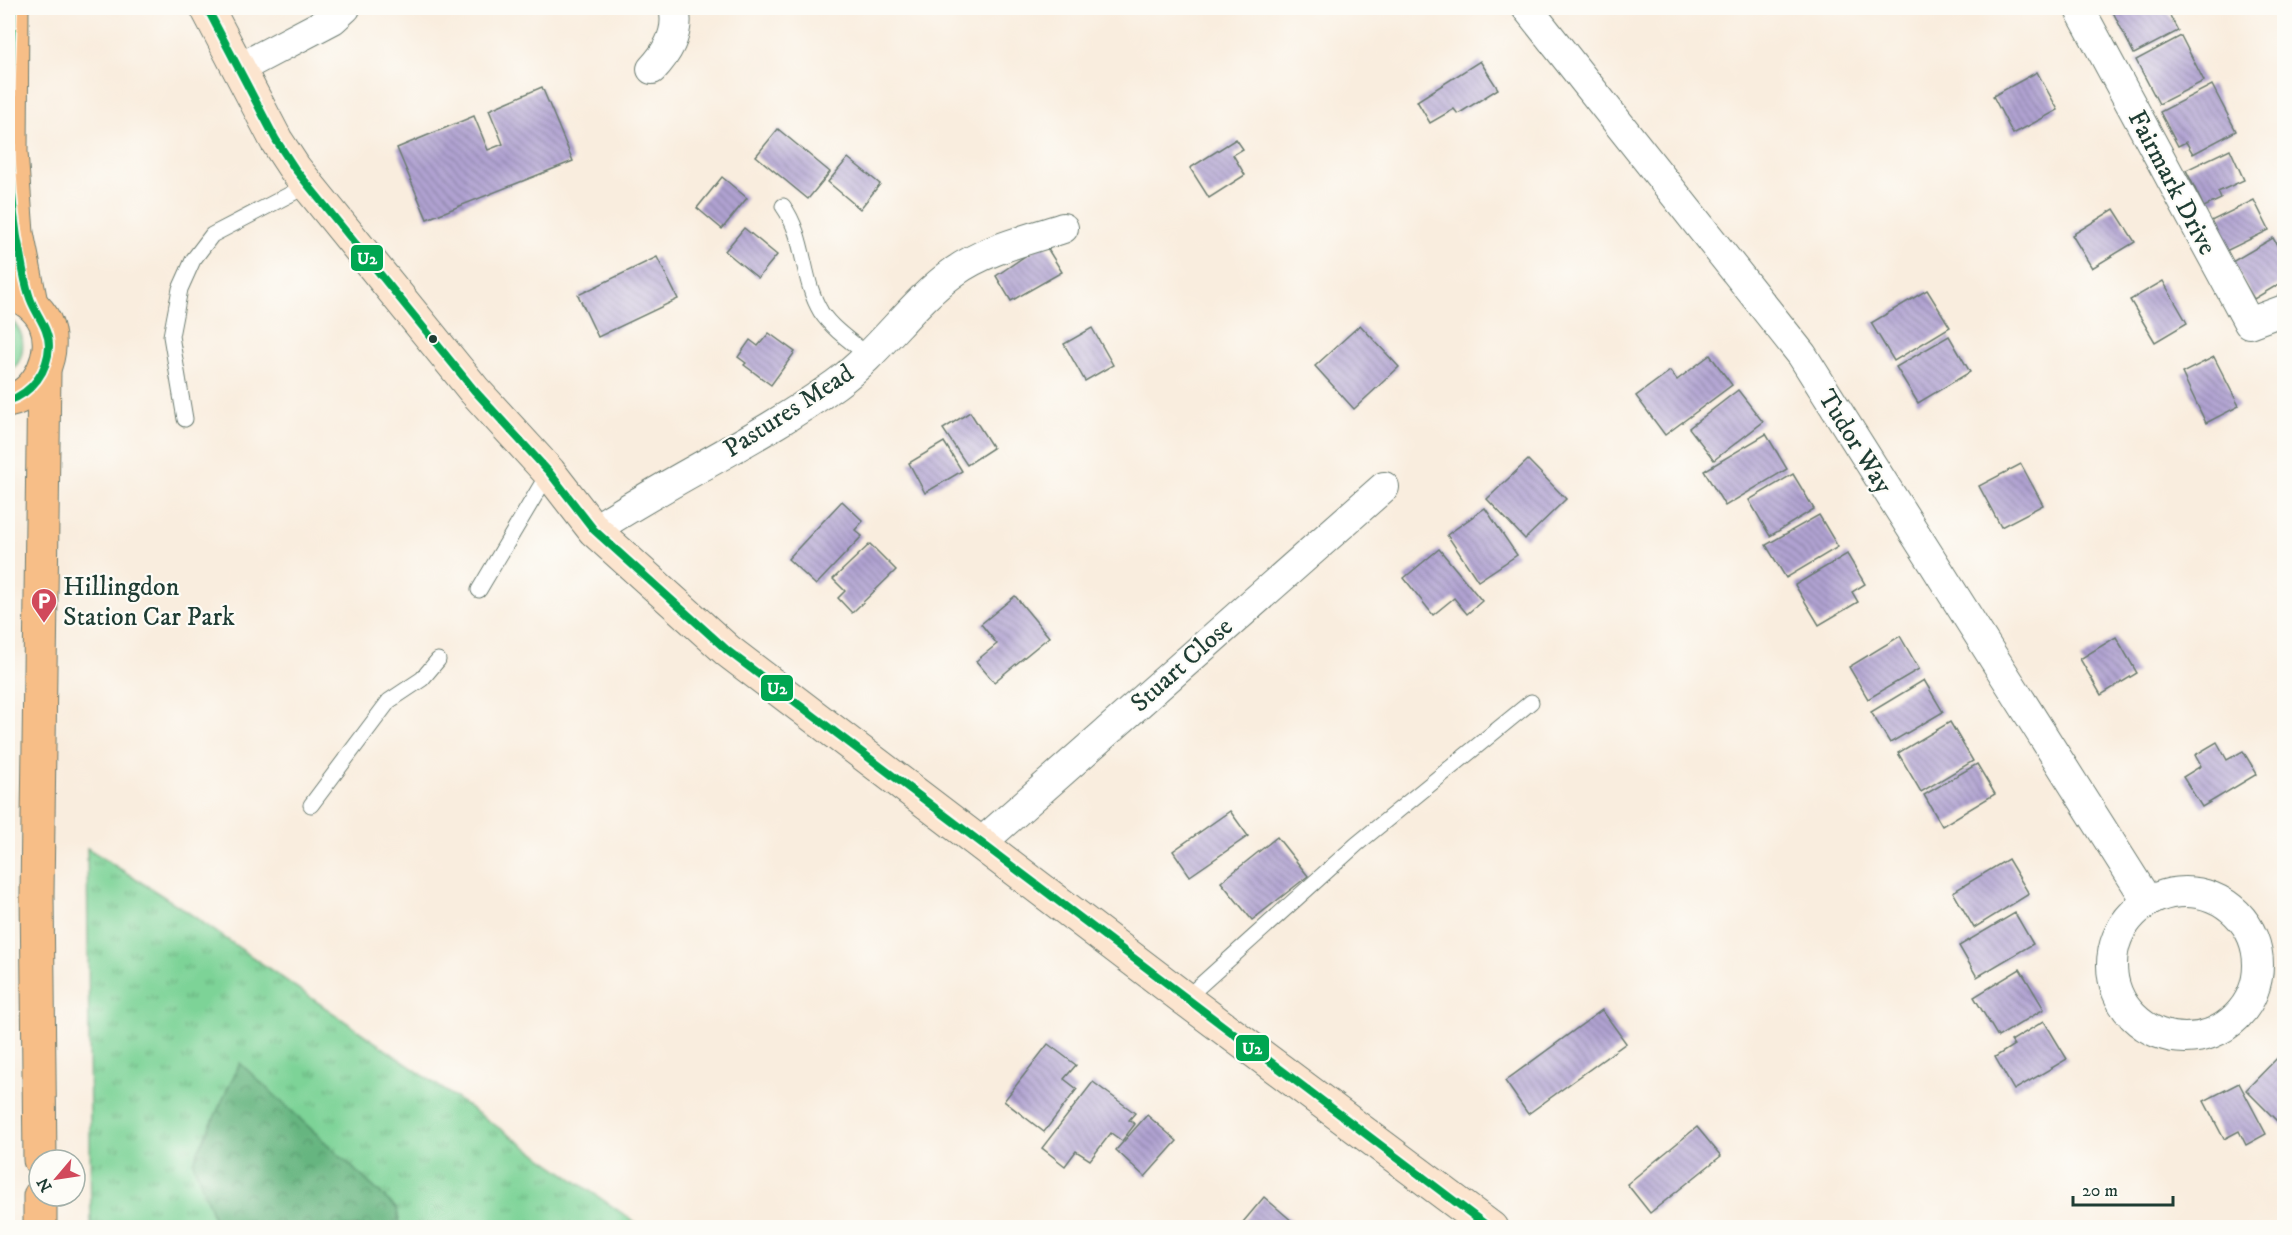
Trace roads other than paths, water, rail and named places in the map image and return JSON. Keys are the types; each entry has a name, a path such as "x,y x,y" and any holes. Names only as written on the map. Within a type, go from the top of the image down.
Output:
{"main road":[{"path":"12,8 11,152 19,296 45,322 50,347 44,371 40,594 37,895 40,1148"},
{"path":"8,401 31,388 44,371"},
{"path":"40,1208 40,1227"}],"street":[{"path":"207,8 276,140 308,185 474,390 549,472 594,530 728,651 1185,999 1491,1227"},
{"path":"238,69 333,19 345,8"},
{"path":"652,69 664,56 674,35 674,8"},
{"name":"Tudor Way","path":"1527,8 1802,355 2148,902"},
{"name":"Fairmark Drive","path":"2079,8 2249,323 2284,310"},
{"name":"Pastures Mead","path":"594,530 650,493 836,384 869,356 929,291 956,271 987,253 1063,228"},
{"name":"Stuart Close","path":"980,844 1384,487"},
{"path":"2174,892 2200,893 2216,898 2248,927 2257,951 2258,978 2238,1016 2217,1031 2204,1036 2174,1038 2149,1029 2129,1012 2124,1003 2114,984 2112,958 2116,939 2130,917 2148,902 2174,892"}],"lane":[{"path":"185,420 171,336 180,289 193,260 212,235 308,185"},
{"path":"783,206 798,234 811,291 821,313 869,356"},
{"path":"479,590 549,472"},
{"path":"311,805 389,701 422,679 438,660"},
{"path":"1185,999 1357,844 1531,702"}],"place":[{"name":"Hillingdon Station Car Park","path":"44,624"}]}
